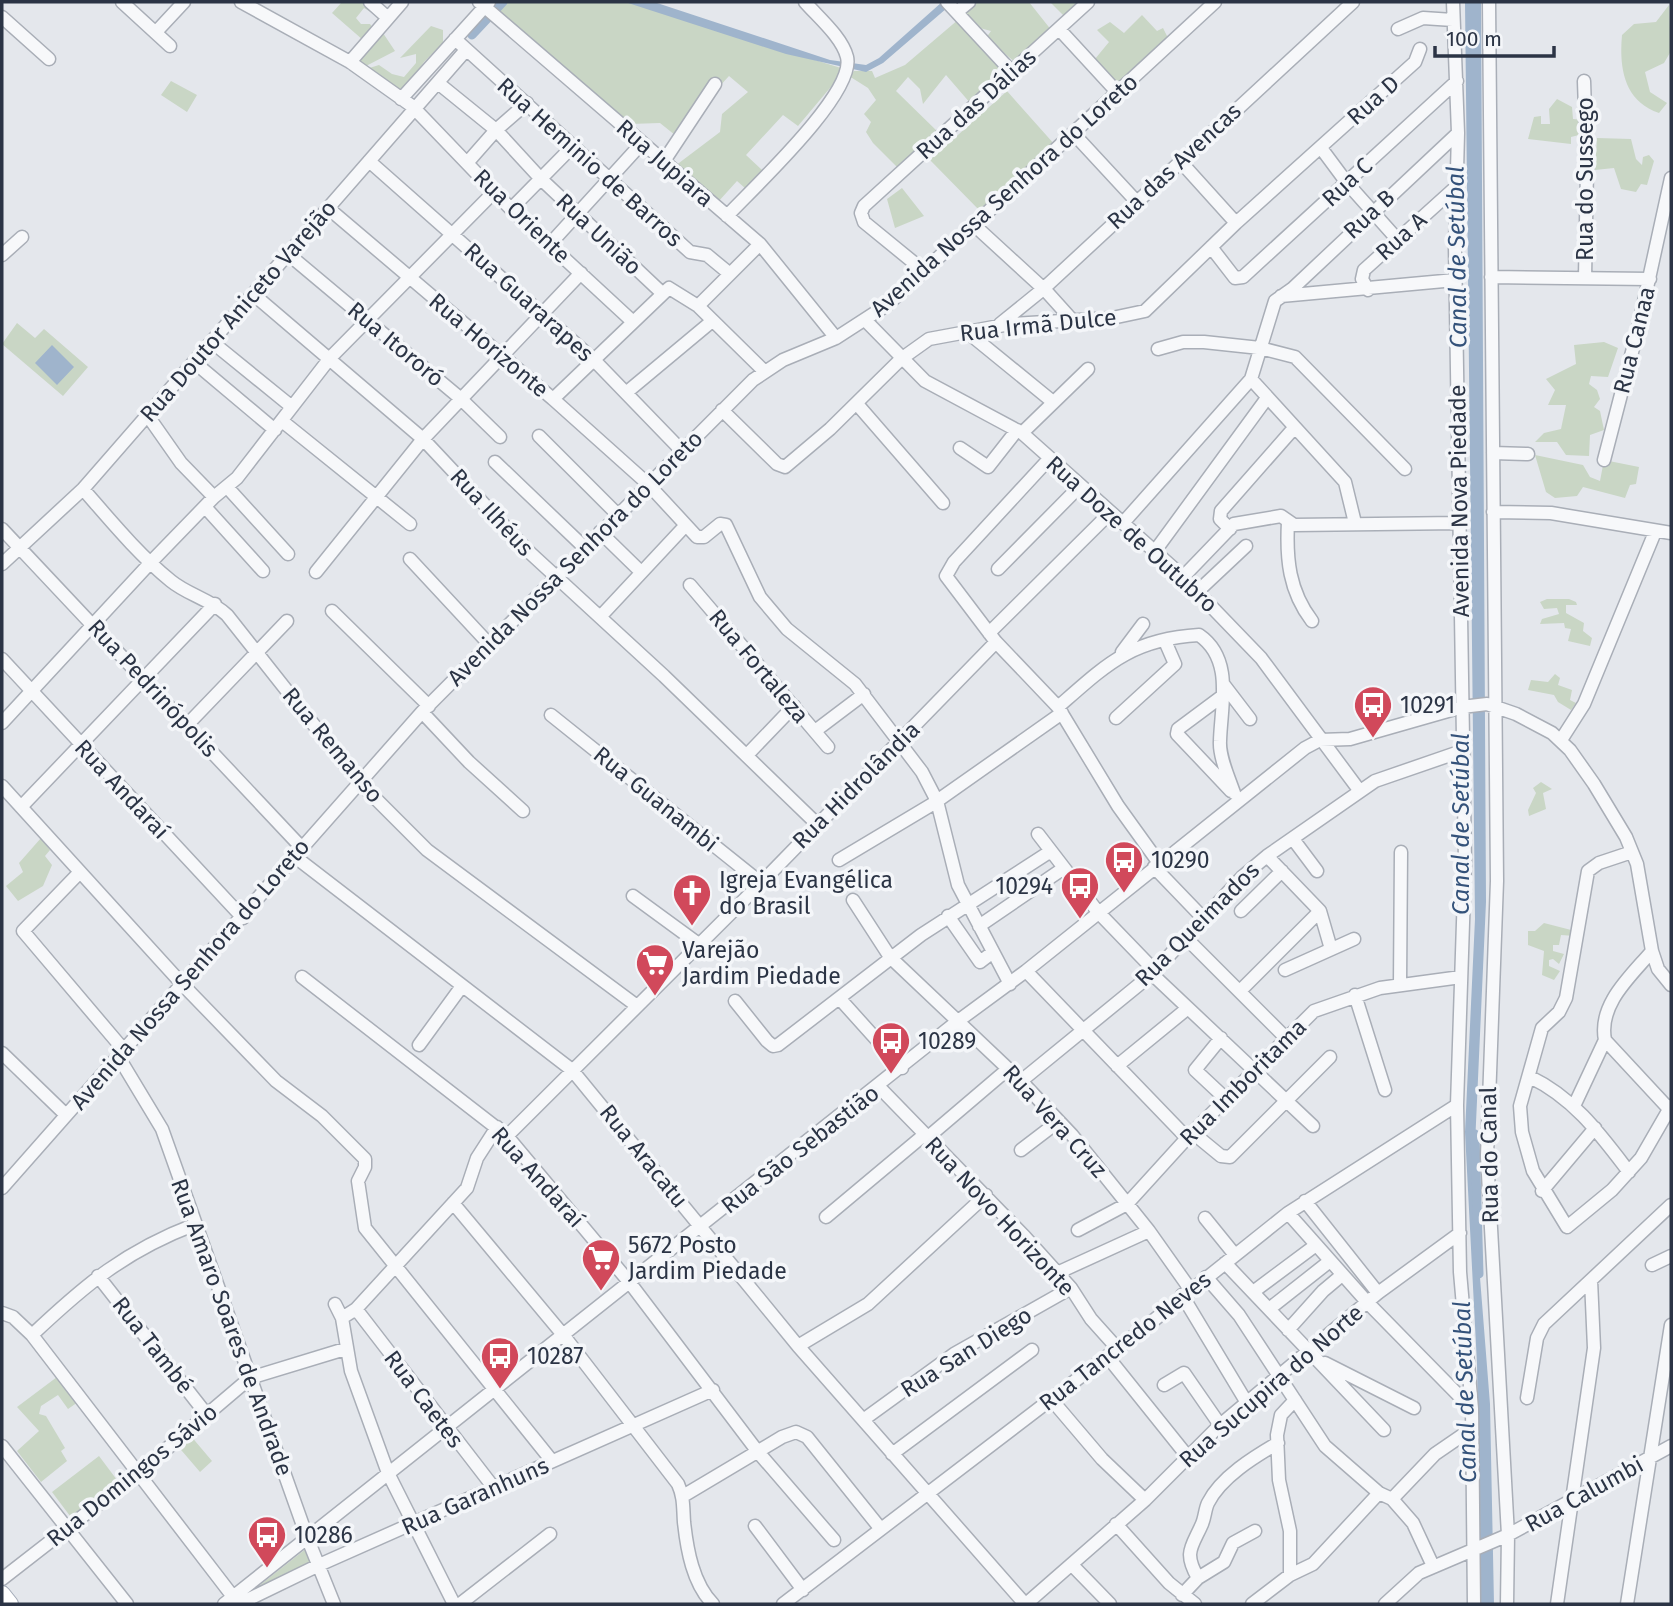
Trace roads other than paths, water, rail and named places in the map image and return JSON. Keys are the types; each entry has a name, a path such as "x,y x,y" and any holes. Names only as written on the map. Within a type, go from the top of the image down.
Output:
{"main road":[{"path":"2,1594 10,1604"}],"street":[{"path":"122,2 170,46"},
{"path":"152,30 184,2"},
{"name":"Rua Oriente","path":"241,2 350,62 408,104 511,209 632,321"},
{"path":"370,2 388,18"},
{"path":"350,62 402,2"},
{"path":"727,216 807,133 845,77 848,60 842,46 805,2"},
{"path":"969,2 952,7 1012,72"},
{"name":"Rua das Dálias","path":"924,271 864,222 860,213 864,206 1088,2"},
{"name":"Avenida Nossa Senhora do Loreto","path":"4,1179 66,1115 183,985 426,709 722,410 764,371 866,321 924,271 1214,2"},
{"name":"Rua das Avencas","path":"994,328 1042,290 1353,2"},
{"name":"Avenida Nova Piedade","path":"1453,2 1458,133 1455,280 1459,523 1466,706"},
{"name":"Avenida Nova Piedade","path":"1489,2 1493,453 1490,705"},
{"name":"Rua Doutor Aniceto Varejão","path":"408,104 438,83 487,8"},
{"name":"Rua Jupiara","path":"487,8 760,244 836,338"},
{"path":"2,18 49,59"},
{"path":"1398,29 1423,18 1453,20"},
{"path":"1059,29 1117,92"},
{"name":"Rua Doutor Aniceto Varejão","path":"2,564 83,489 148,416 369,161 408,104 461,44"},
{"name":"Rua Heminio de Barros","path":"461,44 690,252 708,255 730,274"},
{"name":"Rua D","path":"1321,148 1415,62 1420,49"},
{"name":"Rua C","path":"1211,247 1235,278 1243,277 1457,80"},
{"name":"Rua do Sussego","path":"1584,81 1587,167 1585,278"},
{"name":"Rua União","path":"438,83 496,130 541,179 662,293 674,289 698,306 711,322 764,371"},
{"path":"664,161 715,84"},
{"path":"467,163 496,130 527,103"},
{"path":"1073,133 1136,201"},
{"name":"Rua B","path":"1281,296 1458,133"},
{"path":"550,244 642,143"},
{"path":"511,209 573,146"},
{"path":"1321,148 1347,183 1397,239"},
{"name":"Rua Irmã Dulce","path":"722,410 777,464 785,467 856,404 901,359 929,339 1010,324 1125,316 1144,311 1236,223 1321,148"},
{"name":"Rua Guararapes","path":"369,161 593,359 682,451"},
{"path":"1180,161 1236,223"},
{"name":"Rua Canaa","path":"1604,460 1650,279 1671,178"},
{"name":"Rua A","path":"1368,290 1362,279 1364,271 1456,187"},
{"path":"2,723 151,562 214,497 247,468 330,358 370,321 494,192"},
{"name":"Rua Horizonte","path":"328,208 553,399 648,484 697,537 704,537 722,523 726,525 752,584 769,610 787,629 864,694"},
{"path":"974,225 1073,321"},
{"path":"2,255 22,237"},
{"path":"698,306 760,244"},
{"name":"Rua Itororó","path":"288,254 460,398 500,437"},
{"path":"316,572 423,439 581,273"},
{"path":"1491,277 1650,279"},
{"path":"1123,523 1251,379 1275,301 1281,296 1455,280"},
{"path":"553,399 662,293"},
{"name":"Rua Ilhéus","path":"253,294 423,439 555,577 747,755 817,824"},
{"name":"Rua Doze de Outubro","path":"866,321 925,381 1020,431 1079,487 1183,577 1275,675 1359,790"},
{"path":"627,392 711,322"},
{"path":"966,331 1053,402"},
{"path":"212,342 292,407"},
{"path":"1158,349 1183,342 1260,348 1287,353 1301,361 1405,469"},
{"path":"194,362 410,524"},
{"path":"960,448 988,467 1020,431 1088,369"},
{"path":"1251,379 1345,482 1355,523"},
{"path":"1155,551 1267,398"},
{"path":"856,404 943,503"},
{"path":"148,416 181,463 214,497"},
{"path":"1230,529 1220,519 1221,511 1294,428"},
{"path":"539,436 618,515"},
{"path":"1493,453 1528,454"},
{"path":"1049,459 948,569 947,579 993,637 1060,710 1156,865 1203,919"},
{"path":"495,462 585,548"},
{"path":"227,487 288,554"},
{"path":"998,569 1079,487"},
{"name":"Rua Remanso","path":"83,489 172,582 215,604 359,782 427,850 637,1006"},
{"path":"206,508 263,571"},
{"path":"1493,512 1550,513 1671,533"},
{"name":"Rua Hidrolândia","path":"502,1132 572,1070 761,883 901,740 1110,513"},
{"path":"1183,577 1239,522 1281,516 1294,525 1459,523"},
{"path":"1288,522 1287,551 1293,586 1312,621"},
{"path":"600,617 685,526"},
{"name":"Rua Pedrinópolis","path":"2,529 187,725 298,852"},
{"path":"600,532 641,572"},
{"path":"1561,740 1584,704 1656,532"},
{"path":"1197,592 1246,546"},
{"path":"410,559 489,644"},
{"name":"Rua Fortaleza","path":"691,585 828,747"},
{"path":"21,807 215,604"},
{"path":"332,611 426,709 469,762 523,811"},
{"path":"187,725 287,621"},
{"path":"839,860 936,802 1060,710 1120,655 1143,625"},
{"path":"1120,655 1165,641 1199,635 1220,659 1222,691 1219,742 1236,796"},
{"path":"1116,718 1175,664 1165,641"},
{"name":"Rua Andaraí","path":"2,659 243,918"},
{"path":"1222,691 1250,719"},
{"path":"1222,691 1180,726 1179,737 1236,796"},
{"path":"815,732 864,694 901,740 936,802 947,832 958,885 1010,984"},
{"path":"1490,705 1534,723 1561,740 1594,784 1632,852 1641,882 1652,951 1658,969 1671,985"},
{"name":"Rua São Sebastião","path":"233,1602 307,1537 879,1087 958,1021 1027,971 1236,796 1320,740 1350,738 1466,706 1490,705"},
{"name":"Rua do Canal","path":"1490,705 1497,881 1487,1156 1508,1535 1507,1604"},
{"path":"747,755 794,706"},
{"name":"Rua do Canal","path":"1466,706 1462,751 1465,862 1457,1105 1460,1272 1472,1409 1470,1430 1476,1548 1474,1604"},
{"name":"Rua Guanambi","path":"551,715 761,883"},
{"name":"Rua Queimados","path":"1021,1081 1153,972 1242,877 1267,856 1359,790 1399,770 1462,751"},
{"path":"2,786 183,985 276,1082 322,1116 365,1159 365,1167 358,1181 365,1228 552,1461"},
{"path":"1038,834 1098,912 1153,972 1313,1126"},
{"path":"1293,839 1317,871"},
{"path":"735,1000 773,1046 790,1038 890,957 1051,850"},
{"name":"Rua Aracatu","path":"298,852 463,986 572,1070 798,1346 1025,1604"},
{"path":"1400,984 1401,852"},
{"path":"1632,852 1599,863 1588,871 1564,1003 1543,1025 1530,1077 1520,1102 1520,1121 1533,1171 1542,1191 1567,1227 1601,1200 1629,1172 1644,1154 1670,1107 1605,1040 1602,1024 1611,1003 1652,951"},
{"path":"1267,856 1320,911 1331,949"},
{"path":"979,926 1064,868"},
{"path":"1241,911 1282,871"},
{"name":"Rua Amaro Soares de Andrade","path":"79,872 23,931 120,1052 162,1129 307,1537 334,1604"},
{"path":"634,896 700,945"},
{"name":"Rua Vera Cruz","path":"853,900 890,957 1021,1081 1059,1121 1149,1231 1247,1403"},
{"path":"1240,991 1320,911"},
{"path":"948,916 980,962 993,952"},
{"path":"1186,939 1286,1038"},
{"path":"1285,970 1353,939"},
{"path":"1027,971 1117,1066 1190,1135 1227,1158 1330,1057"},
{"name":"Rua Andaraí","path":"302,977 502,1132 630,1283 758,1452 834,1540"},
{"name":"Rua Imboritama","path":"1078,1230 1127,1204 1190,1135 1314,1012 1354,995 1400,984 1461,977"},
{"path":"419,1045 463,986"},
{"path":"1354,995 1385,1090"},
{"path":"840,999 902,1068"},
{"path":"1117,1066 1188,1008"},
{"path":"1221,1038 1195,1070 1226,1099"},
{"path":"1574,1106 1605,1040"},
{"path":"2,1053 66,1115"},
{"path":"826,1217 1008,1069"},
{"path":"1530,1077 1550,1087 1574,1106 1629,1172"},
{"name":"Rua Novo Horizonte","path":"879,1087 986,1195 1071,1288 1112,1352 1188,1457"},
{"name":"Rua Tancredo Neves","path":"783,1604 1112,1352 1288,1213 1457,1105"},
{"path":"1021,1150 1059,1121"},
{"path":"1542,1191 1595,1128"},
{"path":"342,1318 356,1309 467,1188 477,1158 502,1132"},
{"path":"798,1346 868,1304 986,1195"},
{"path":"1305,1201 1378,1293"},
{"path":"453,1203 635,1426 684,1496 685,1525 696,1577 702,1592 713,1604"},
{"path":"1527,1398 1540,1331 1671,1205"},
{"path":"1288,1213 1367,1302 1472,1409"},
{"path":"1205,1218 1253,1292 1384,1430"},
{"path":"32,1335 98,1276 152,1241 196,1224"},
{"path":"1057,1273 1149,1231"},
{"name":"Rua Sucupira do Norte","path":"1025,1604 1073,1566 1145,1500 1220,1425 1280,1375 1313,1355 1378,1293 1460,1233"},
{"path":"1253,1292 1316,1245"},
{"path":"1652,1265 1671,1256"},
{"path":"1269,1309 1330,1262"},
{"path":"1289,1330 1323,1291 1342,1275"},
{"name":"Rua També","path":"98,1276 207,1415"},
{"path":"1206,1277 1238,1315 1325,1446 1379,1493 1392,1499 1417,1529 1433,1566"},
{"path":"1558,1604 1570,1500 1594,1348 1591,1280"},
{"name":"Rua San Diego","path":"863,1420 942,1362 1071,1288"},
{"path":"334,1304 342,1318 345,1349 388,1473 454,1604"},
{"name":"Rua Caetes","path":"356,1309 494,1488"},
{"path":"2,1314 13,1317 32,1335 233,1602"},
{"path":"1628,1604 1648,1458 1671,1325"},
{"name":"Rua Domingos Sávio","path":"2,1579 137,1474 250,1378 345,1349"},
{"path":"892,1454 1032,1350"},
{"path":"1313,1355 1414,1408"},
{"path":"1164,1385 1185,1374 1220,1425"},
{"name":"Rua Garanhuns","path":"233,1602 713,1390"},
{"path":"1051,1399 1102,1459 1145,1500"},
{"path":"1290,1575 1290,1531 1279,1480 1278,1443 1279,1419 1295,1400"},
{"path":"1392,1499 1435,1454 1470,1430"},
{"path":"684,1496 790,1433 800,1434 807,1437 880,1528"},
{"path":"1198,1578 1189,1552 1202,1524 1207,1505 1228,1479 1258,1454 1278,1443"},
{"path":"2,1446 127,1604"},
{"name":"Rua Calumbi","path":"1385,1604 1409,1581 1433,1566 1508,1535 1671,1446"},
{"path":"1252,1604 1290,1575 1312,1564 1379,1493"},
{"path":"1116,1524 1181,1595 1195,1604"},
{"path":"755,1526 803,1590"},
{"path":"1181,1595 1198,1578 1224,1562 1233,1543 1255,1531"},
{"path":"460,1604 550,1534"},
{"path":"1073,1566 1110,1604"}],"water":[{"path":"625,2 654,2 830,60 866,65 879,58 942,2 954,2 883,63 866,72 786,54"},
{"path":"1465,2 1481,2 1486,902 1475,1145 1479,1265 1490,1404 1494,1604 1481,1604 1477,1364 1465,1132 1475,919"},
{"path":"52,345 74,367 57,385 35,363"}],"waterway":[{"path":"472,35 503,2"},
{"name":"Canal de Setúbal","path":"1475,1134 1479,1274"}],"place":[{"name":"10291","path":"1373,739"},
{"name":"10290","path":"1124,894"},
{"name":"10294","path":"1080,920"},
{"name":"Igreja Evangélica do Brasil","path":"692,927"},
{"name":"Varejão Jardim Piedade","path":"655,997"},
{"name":"10289","path":"891,1075"},
{"name":"5672 Posto Jardim Piedade","path":"601,1292"},
{"name":"10287","path":"500,1390"},
{"name":"10286","path":"267,1569"}]}
